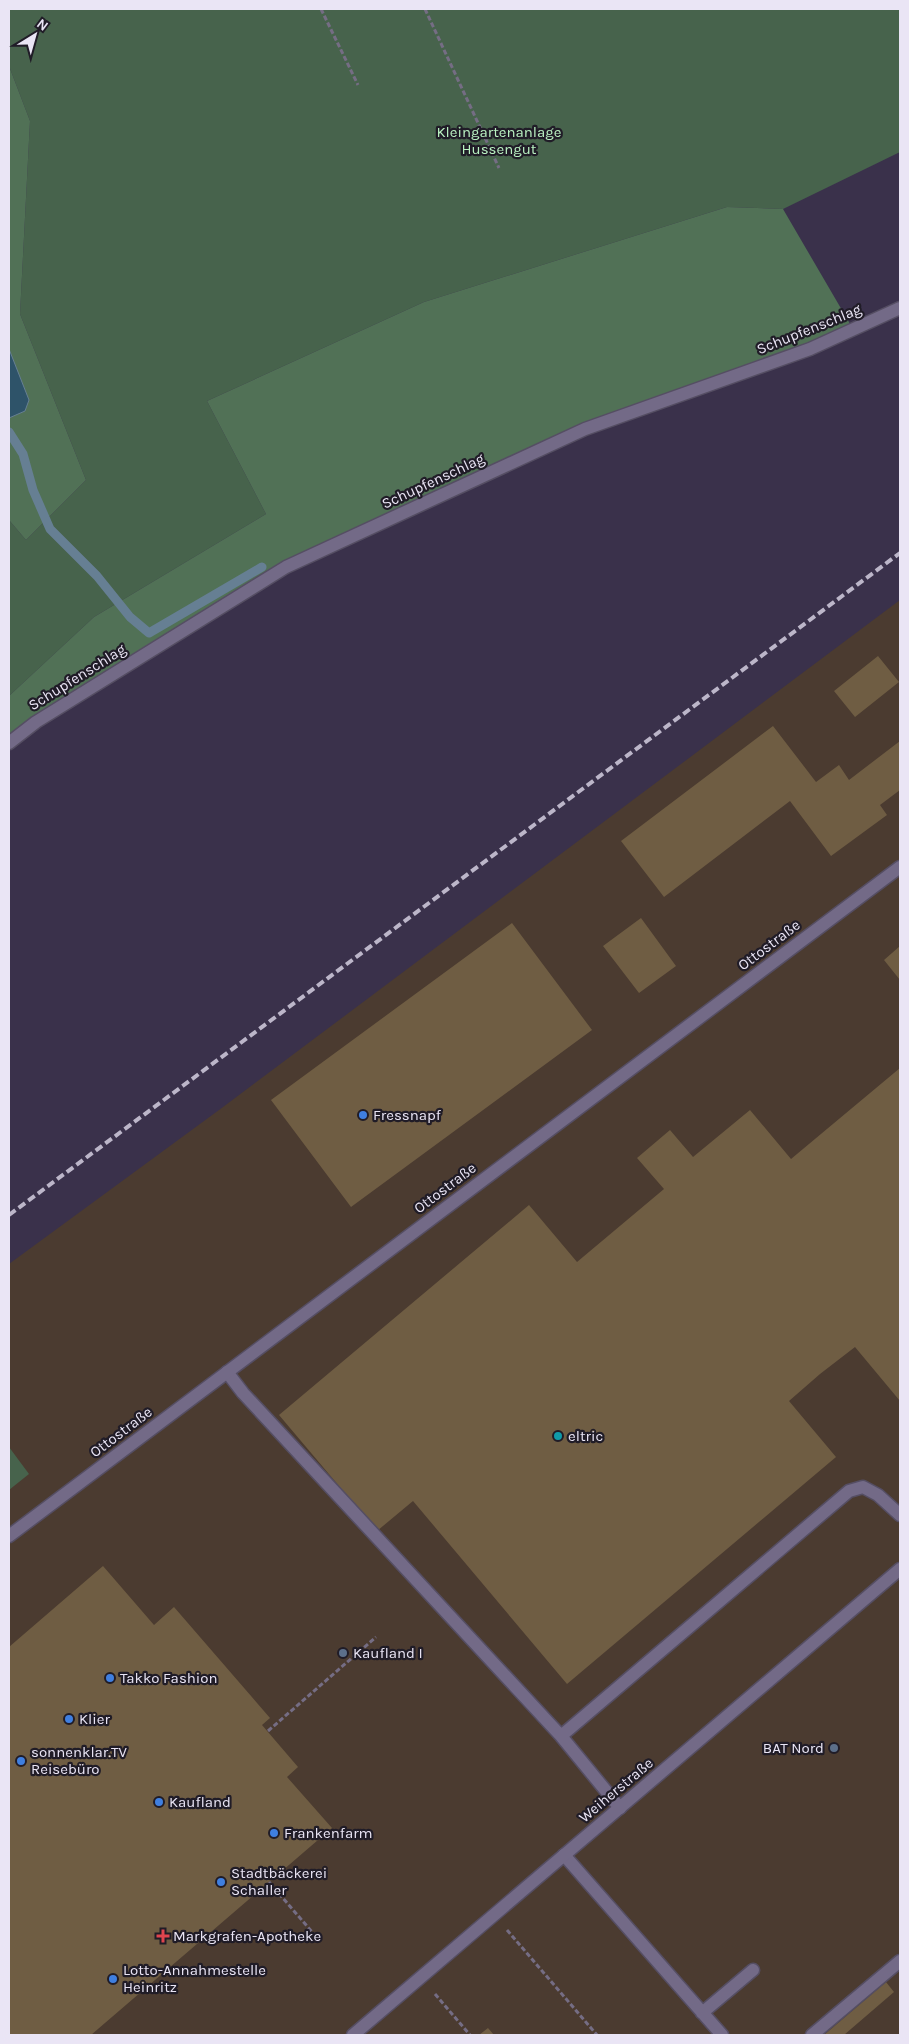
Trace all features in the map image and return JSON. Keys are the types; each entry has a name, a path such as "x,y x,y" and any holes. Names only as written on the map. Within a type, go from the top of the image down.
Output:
{"street":[{"name":"Schupfenschlag","path":"9,743 36,722 286,567 585,429 810,349 900,308"},
{"name":"Ottostraße","path":"9,1536 900,867"},
{"path":"226,1372 243,1394 561,1736 620,1808"},
{"path":"561,1736 849,1491 863,1487 878,1495 900,1516"},
{"name":"Weiherstraße","path":"353,2035 900,1569"},
{"path":"564,1855 722,2035"},
{"path":"812,2035 900,1961"},
{"path":"702,2013 753,1970"}],"path":[{"path":"321,9 358,85"},
{"path":"425,9 499,168"},
{"path":"268,1732 376,1637"},
{"path":"269,1882 319,1940"},
{"path":"494,1914 597,2035"},
{"path":"421,1977 470,2035"}],"shaded area":[{"path":"900,600 900,2035 9,2035 9,1264 219,1110"}],"green space":[{"name":"Kleingartenanlage Hussengut","path":"9,9 900,9 900,152 783,209 727,207 424,302 207,401 266,514 94,617 9,696 9,520 26,540 86,480 20,314 30,121 9,66"},
{"path":"9,66 30,121 20,314 86,480 26,540 9,520"},
{"path":"727,207 783,209 853,329 585,429 286,567 9,743 9,696 94,617 266,514 207,401 424,302"},
{"path":"9,1447 29,1474 9,1490"}],"water":[{"path":"9,349 29,400 25,411 9,418"}],"building":[{"path":"878,656 899,682 855,717 834,691"},
{"path":"773,726 816,782 839,765 849,780 900,741 900,790 880,805 887,815 831,856 790,801 664,897 621,841"},
{"path":"641,918 676,966 639,993 603,946"},
{"path":"512,923 592,1030 351,1207 271,1100"},
{"path":"900,946 900,980 884,960"},
{"name":"eltric","path":"900,1068 900,1401 855,1347 820,1374 789,1401 836,1457 567,1684 413,1501 377,1531 279,1415 529,1205 577,1262 664,1189 637,1158 670,1130 693,1157 750,1110 791,1159"},
{"name":"Kaufland","path":"103,1566 154,1625 174,1607 270,1718 262,1725 298,1767 287,1777 332,1828 91,2035 9,2035 9,1647"},
{"path":"886,1982 894,1992 844,2035 824,2035"},
{"path":"488,2028 494,2035 479,2035"}],"waterway":[{"path":"9,432 23,454 33,490 50,529 97,576 130,617 149,633 262,567"}],"railway":[{"path":"9,1215 900,553"}],"place":[{"name":"Fressnapf","path":"363,1115"},
{"name":"eltric","path":"558,1436"},
{"name":"Kaufland I","path":"343,1653"},
{"name":"Takko Fashion","path":"110,1678"},
{"name":"Klier","path":"69,1719"},
{"name":"BAT Nord","path":"834,1748"},
{"name":"sonnenklar.TV Reisebüro","path":"21,1761"},
{"name":"Kaufland","path":"159,1802"},
{"name":"Frankenfarm","path":"274,1833"},
{"name":"Stadtbäckerei Schaller","path":"221,1882"},
{"name":"Markgrafen-Apotheke","path":"163,1936"},
{"name":"Lotto-Annahmestelle Heinritz","path":"113,1979"}]}
